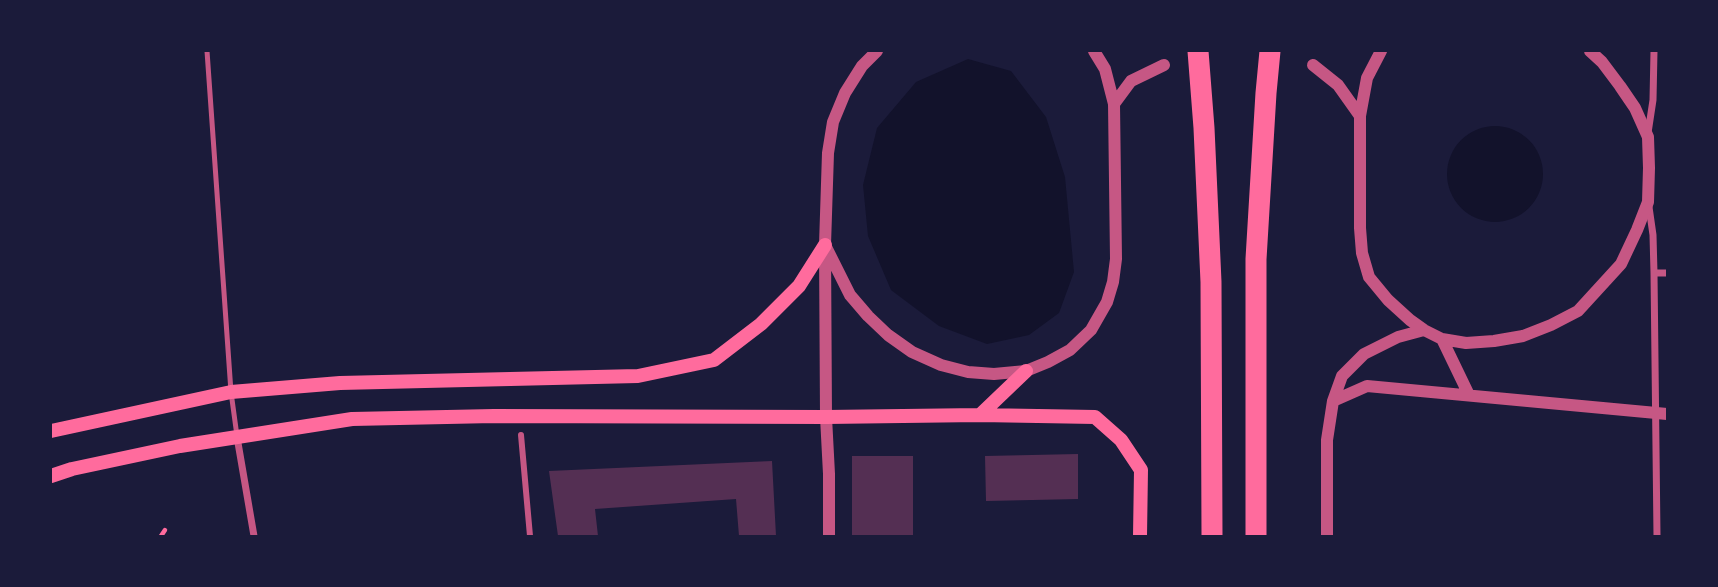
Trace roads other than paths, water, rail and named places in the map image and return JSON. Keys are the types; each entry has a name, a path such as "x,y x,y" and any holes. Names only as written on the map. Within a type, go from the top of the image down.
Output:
{"highway":[{"path":"1198,51 1211,282 1212,536"},
{"path":"1256,536 1256,259 1270,51"}],"main road":[{"path":"51,431 231,392 340,383 638,376 715,360 761,324 799,286 825,245"},
{"path":"980,415 1026,371"},
{"path":"51,476 180,446 352,419 494,416 1095,417 1121,440 1141,470 1140,536"}],"street":[{"path":"829,536 825,245 828,153 833,122 845,93 862,66 877,51"},
{"path":"825,245 849,295 888,335 912,352 940,365 968,372 994,374 1026,371 1070,350 1091,330 1107,302 1116,259 1114,104 1105,69 1094,51"},
{"path":"1381,51 1367,78 1360,116 1362,254 1369,276 1388,300 1424,330 1442,339 1466,343 1494,341 1523,336 1578,311 1620,264 1648,202"},
{"path":"1590,51 1602,62 1635,108 1648,137"},
{"path":"1654,51 1653,100 1648,137 1648,202 1653,235 1661,414 1657,536"},
{"path":"1114,104 1131,81 1164,65"},
{"path":"1313,65 1338,85 1360,116"},
{"path":"1654,273 1667,273"},
{"path":"1327,536 1327,440 1333,401 1342,376 1364,354 1398,337 1424,330"},
{"path":"1442,339 1469,395"},
{"path":"1333,401 1367,386 1661,414"},
{"path":"521,435 530,536"},
{"path":"237,436 254,536"}],"lane":[{"path":"207,51 231,392 237,436"}]}
